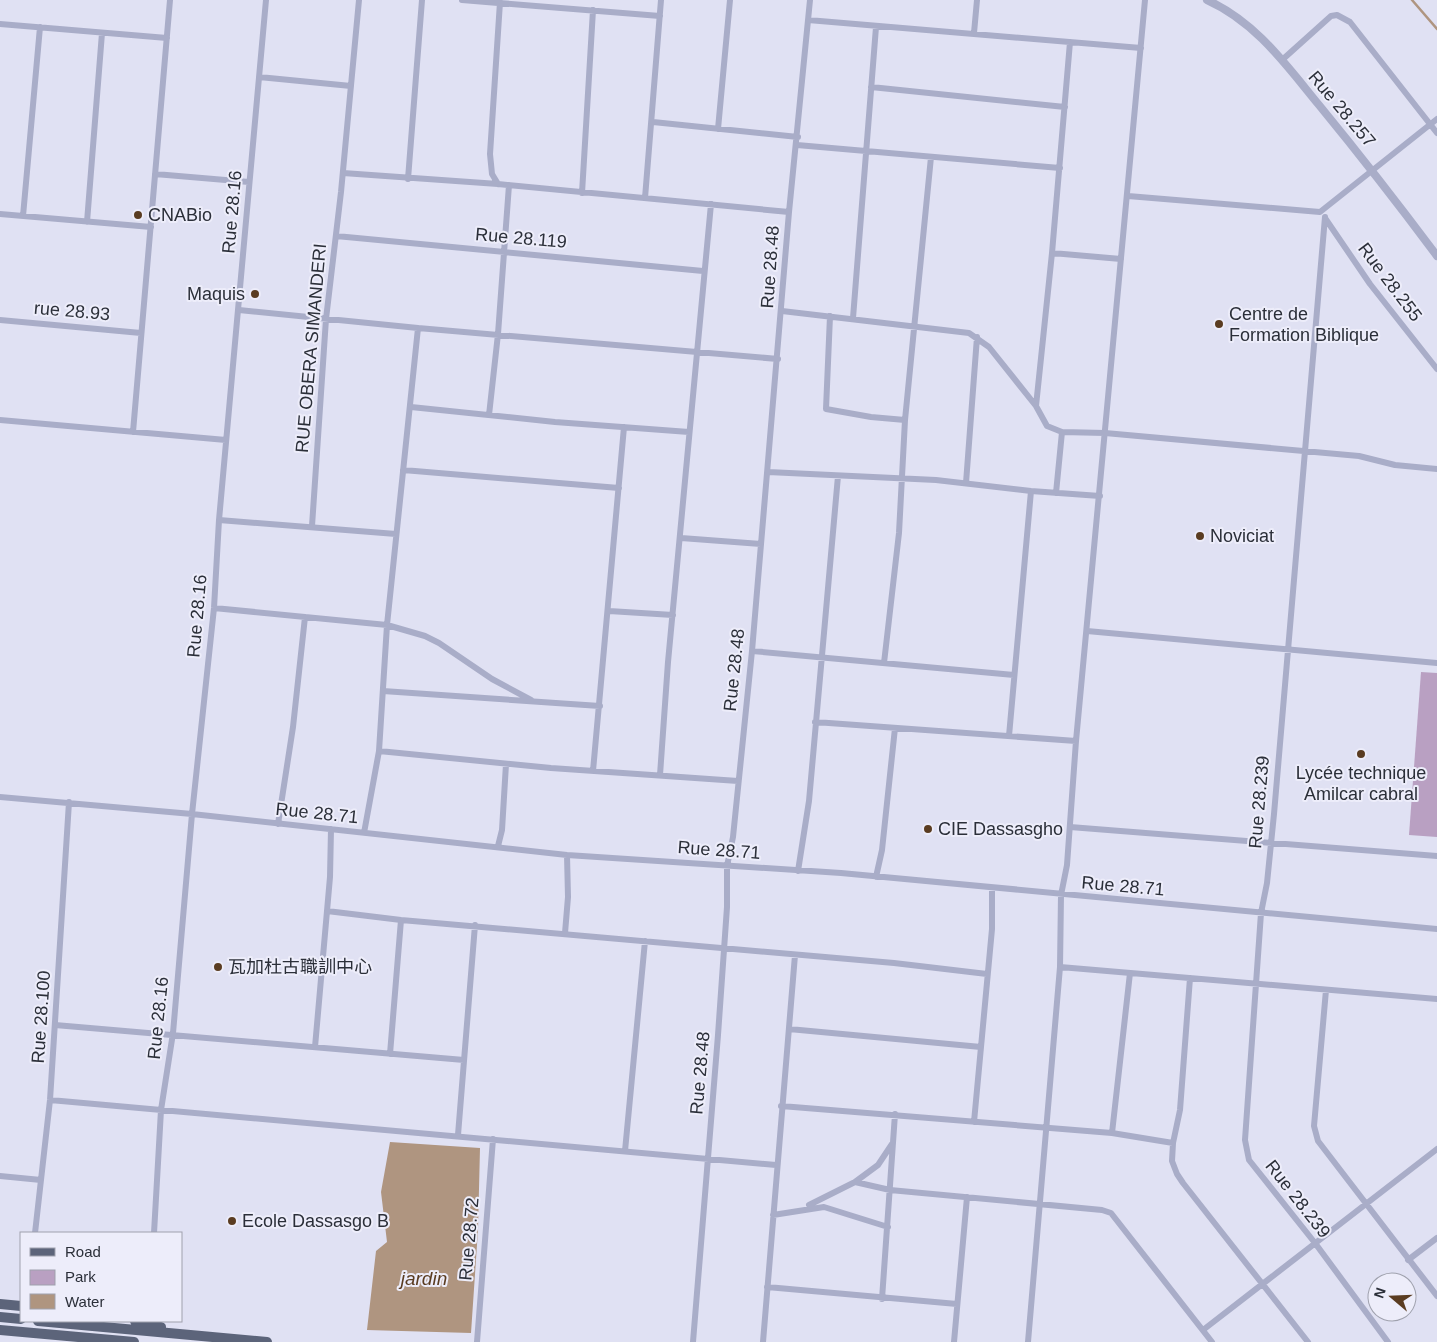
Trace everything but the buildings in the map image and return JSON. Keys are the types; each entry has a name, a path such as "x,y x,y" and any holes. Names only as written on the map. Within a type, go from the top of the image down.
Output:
{"main road":[{"path":"0,1304 20,1306"},
{"path":"0,1317 20,1319"},
{"path":"61,1322 151,1326"},
{"path":"138,1322 206,1337 267,1342"},
{"path":"0,1330 134,1342"}],"street":[{"path":"133,432 170,0"},
{"name":"Rue 28.16","path":"154,1232 161,1110 173,1033 192,814 214,608 219,520 266,0"},
{"path":"359,0 343,172 408,179 498,184 789,212"},
{"path":"408,179 422,0"},
{"path":"462,0 511,2 660,16"},
{"path":"645,198 653,122 661,0"},
{"path":"718,129 730,0"},
{"name":"Rue 28.48","path":"693,1342 724,948 727,866 733,837 752,651 789,212 798,137 810,0"},
{"path":"974,33 977,0"},
{"path":"1028,1342 1060,967 1061,895 1067,865 1076,741 1145,0"},
{"name":"Rue 28.257","path":"1207,0 1244,21 1282,60 1372,169 1437,256"},
{"path":"498,184 492,174 490,154 500,2"},
{"path":"582,192 593,10"},
{"path":"1282,60 1331,16 1337,15 1350,22 1437,132"},
{"path":"808,20 1141,48"},
{"path":"0,24 167,38"},
{"path":"23,216 40,27"},
{"path":"853,318 876,27"},
{"path":"87,222 102,32"},
{"path":"1036,406 1060,168 1070,42"},
{"path":"258,77 351,86"},
{"path":"871,87 1065,107"},
{"path":"1128,196 1322,215 1372,169 1437,119"},
{"path":"653,122 798,137"},
{"path":"797,145 1060,168"},
{"path":"884,663 903,480 905,420 931,157"},
{"name":"RUE OBERA SIMANDERI","path":"312,526 326,319 343,172"},
{"path":"155,174 249,182"},
{"path":"489,415 498,334 509,185"},
{"path":"660,775 703,271 711,204"},
{"path":"0,214 150,227"},
{"name":"Rue 28.255","path":"1322,215 1370,284 1436,365"},
{"name":"Rue 28.239","path":"1322,215 1296,562 1286,649 1267,883 1261,913 1246,1152 1254,1168 1315,1243 1388,1342"},
{"name":"Rue 28.119","path":"336,236 703,271"},
{"path":"1052,253 1121,259"},
{"path":"239,310 778,360"},
{"path":"782,311 853,318 914,328 964,332 977,337 1008,368 1048,426 1062,432 1105,433 1304,450 1359,456 1395,465 1437,469"},
{"path":"830,316 826,409 871,417 905,420"},
{"name":"rue 28.93","path":"0,320 142,333"},
{"path":"364,833 379,751 396,534 418,328"},
{"path":"966,483 977,337"},
{"path":"411,407 689,432"},
{"path":"0,420 226,440"},
{"path":"593,771 609,611 624,427"},
{"path":"1056,493 1062,432"},
{"path":"403,470 619,488"},
{"path":"768,472 966,483 1031,491 1100,496"},
{"path":"798,871 809,802 838,476"},
{"path":"1009,736 1031,491"},
{"path":"219,520 396,534"},
{"path":"681,538 762,544"},
{"path":"214,608 388,625 424,636 438,643 492,679 531,700"},
{"path":"609,611 673,615"},
{"path":"278,824 305,617"},
{"path":"1087,632 1437,663"},
{"path":"752,651 1014,675"},
{"path":"383,691 600,706"},
{"path":"815,722 1076,741"},
{"path":"876,877 882,850 895,728"},
{"path":"379,751 506,764 738,781"},
{"path":"498,846 502,830 506,764"},
{"name":"Rue 28.71","path":"0,797 192,814 567,855 876,877 1437,929"},
{"name":"Rue 28.100","path":"36,1232 56,1025 68,802"},
{"path":"1070,827 1437,856"},
{"path":"315,1047 327,911 331,829"},
{"path":"565,933 568,897 567,855"},
{"path":"974,1122 992,930 992,889"},
{"path":"327,911 401,920 565,933 987,974"},
{"path":"390,1054 401,920"},
{"path":"458,1136 475,925"},
{"path":"626,1151 645,941"},
{"path":"763,1342 776,1164 795,955"},
{"path":"1060,967 1437,999"},
{"path":"1112,1133 1130,973"},
{"path":"1190,978 1180,1110 1172,1142 1172,1161 1177,1174 1265,1284 1308,1342"},
{"path":"1326,990 1314,1126 1318,1141 1437,1296"},
{"path":"56,1025 173,1033 464,1060"},
{"path":"789,1029 981,1047"},
{"path":"50,1100 776,1164"},
{"path":"781,1106 1112,1133 1172,1142"},
{"path":"882,1299 895,1114"},
{"name":"Rue 28.72","path":"476,1342 493,1139"},
{"path":"802,1209 854,1182 878,1165 893,1142"},
{"path":"1203,1330 1265,1284 1437,1149"},
{"path":"0,1176 41,1180"},
{"path":"854,1182 890,1190 1102,1210 1115,1216 1212,1342"},
{"path":"954,1342 967,1197"},
{"path":"773,1216 802,1209 824,1207 888,1227"},
{"path":"1408,1260 1437,1238"},
{"path":"767,1287 882,1299 957,1304"}],"green space":[{"path":"1421,672 1437,673 1437,837 1409,835"}],"water":[{"name":"jardin","path":"390,1142 480,1148 478,1230 471,1333 367,1330 376,1251 387,1242 381,1192"}],"waterway":[{"path":"1412,0 1437,29"}],"place":[{"name":"CNABio","path":"138,215"},
{"name":"Maquis","path":"255,294"},
{"name":"Centre de Formation Biblique","path":"1219,324"},
{"name":"Noviciat","path":"1200,536"},
{"name":"Lycée technique Amilcar cabral","path":"1361,754"},
{"name":"CIE Dassasgho","path":"928,829"},
{"name":"瓦加杜古職訓中心","path":"218,967"},
{"name":"Ecole Dassasgo B","path":"232,1221"}]}
